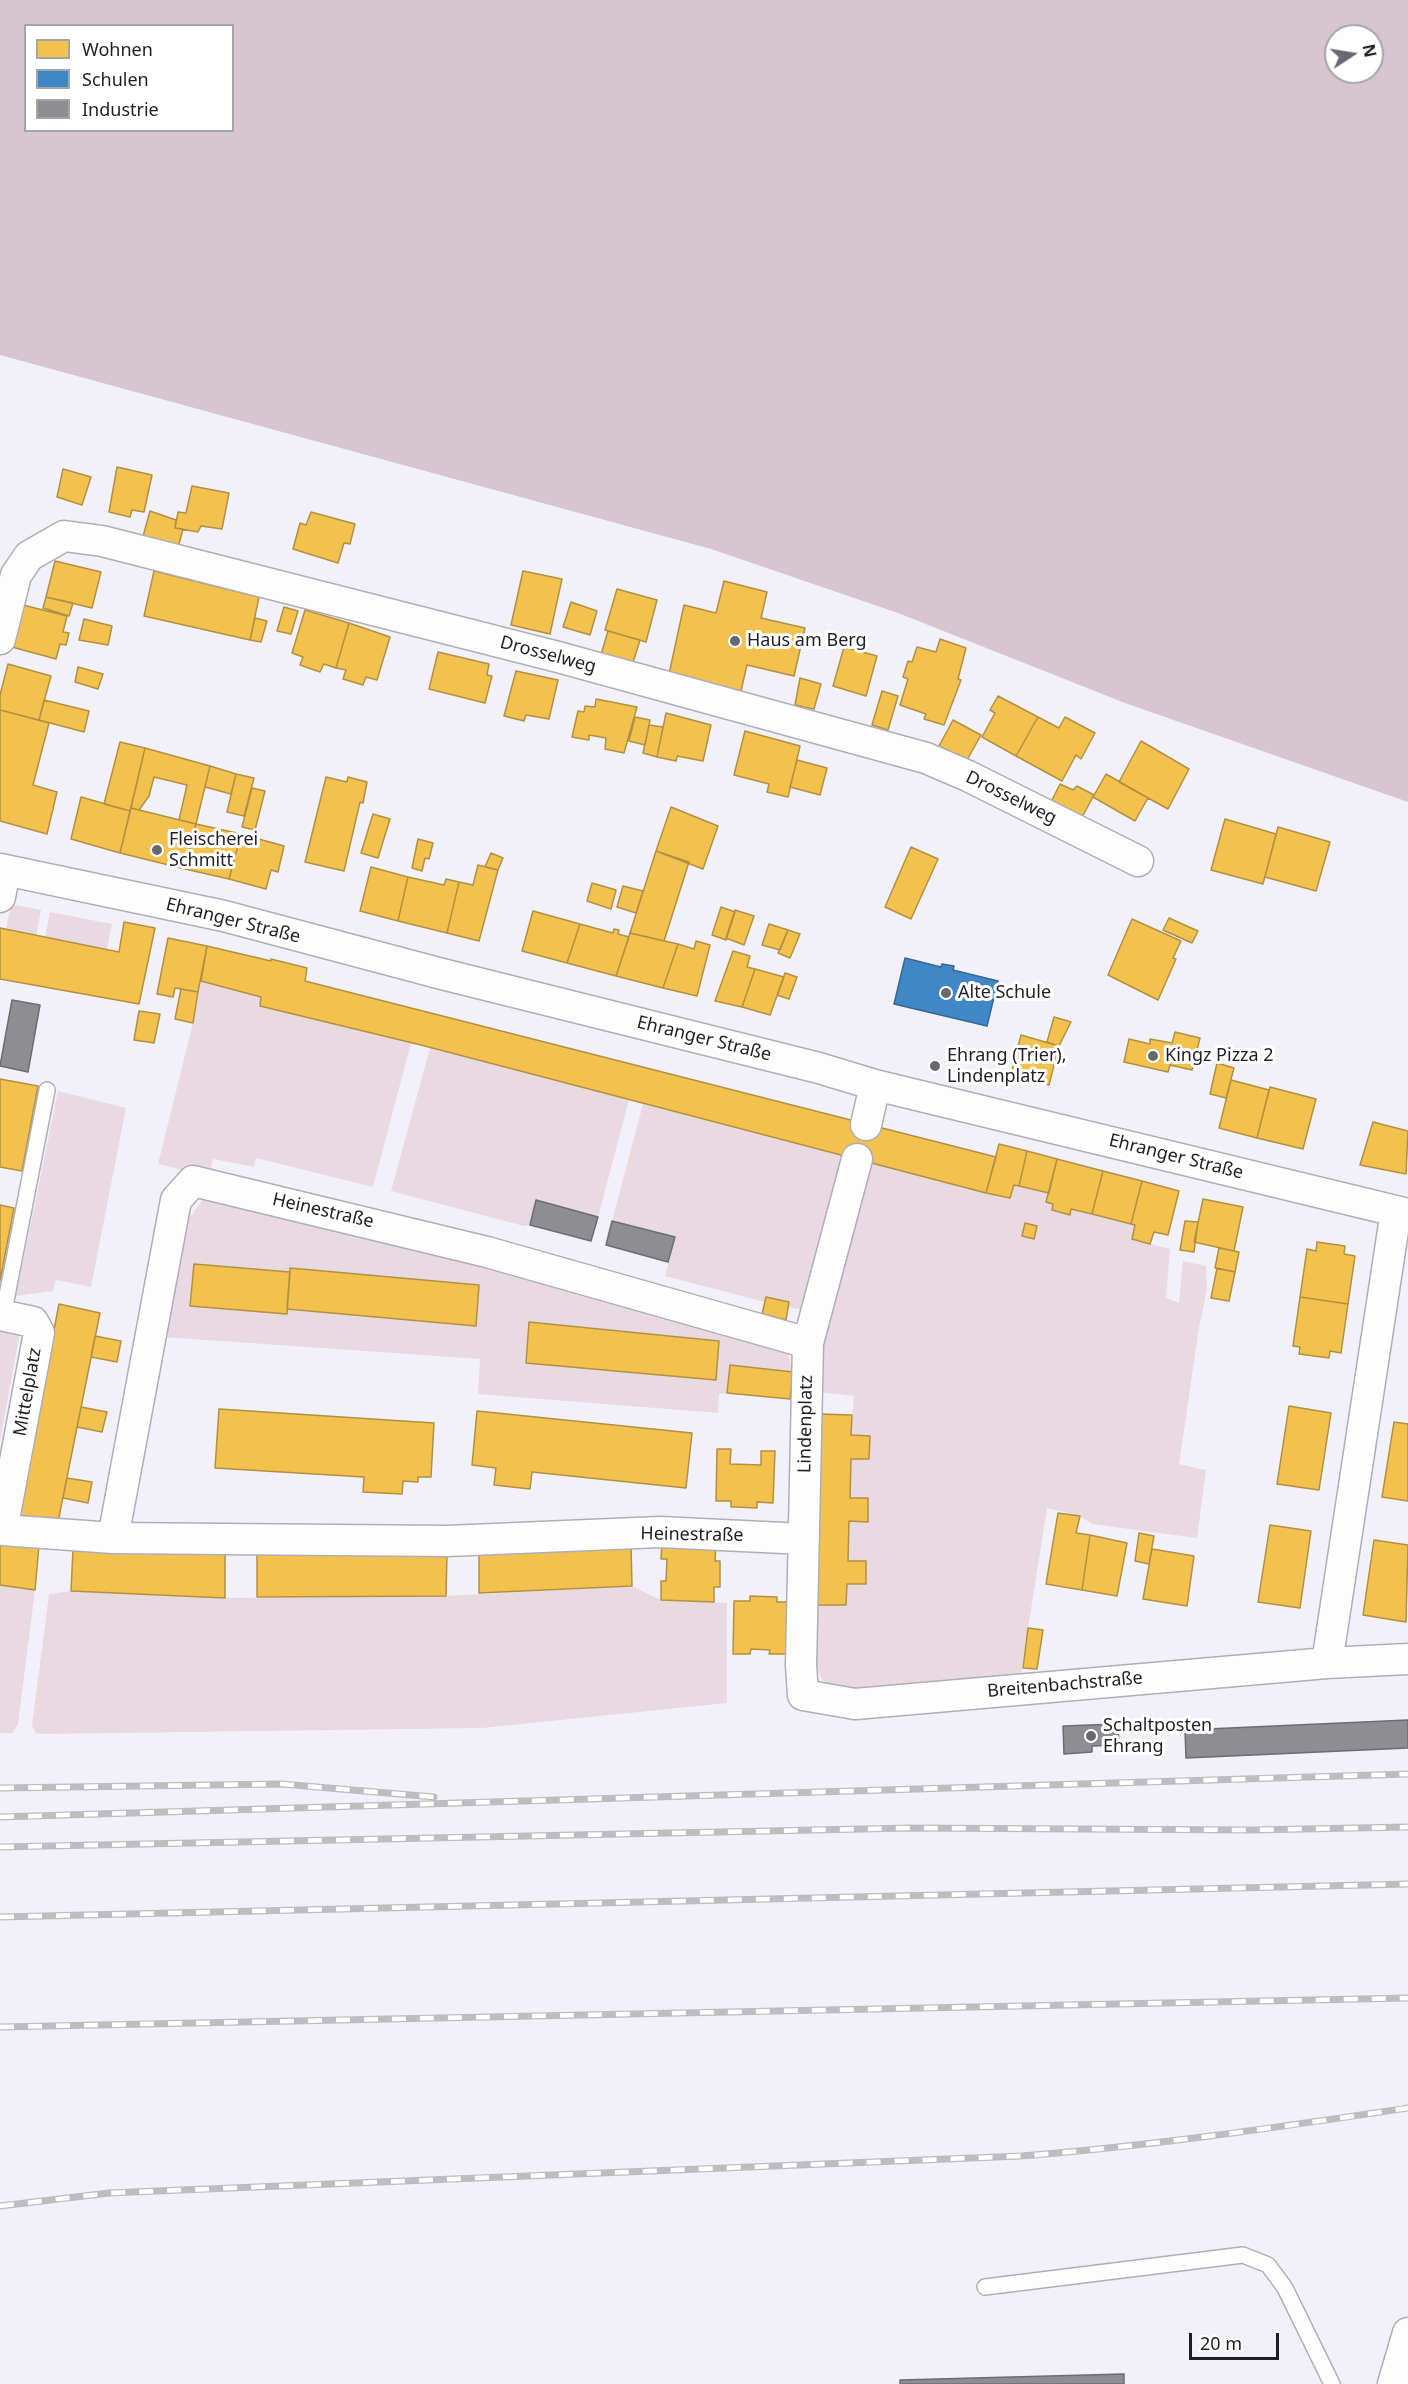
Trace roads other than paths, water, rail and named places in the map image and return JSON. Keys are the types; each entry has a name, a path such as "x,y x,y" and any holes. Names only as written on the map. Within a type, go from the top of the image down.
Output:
{"street":[{"name":"Drosselweg","path":"0,639 8,573 29,556 64,536 113,544 558,657 926,758 968,776 1138,861"},
{"name":"Ehranger Straße","path":"2,879 224,916 875,1084 1402,1212"},
{"path":"866,1125 875,1084"},
{"name":"Lindenplatz","path":"803,1695 801,1665 808,1343 857,1159"},
{"name":"Heinestraße","path":"113,1538 176,1200 193,1181 476,1249 808,1343"},
{"path":"1327,1663 1402,1212"},
{"name":"Mittelplatz","path":"1,1316 33,1322 39,1333 1,1530"},
{"name":"Heinestraße","path":"1,1530 113,1538 447,1541 660,1532 804,1539"},
{"name":"Breitenbachstraße","path":"803,1695 855,1704 1327,1663 1408,1659"},
{"path":"1393,2384 1408,2333"}],"lane":[{"path":"1,1316 47,1090"},
{"path":"985,2287 1243,2255 1268,2265 1285,2288 1332,2384"}],"railway":[{"path":"0,1817 1408,1774"},
{"path":"0,1788 282,1784 434,1797"},
{"path":"0,1847 910,1828 1251,1830 1408,1827"},
{"path":"0,1917 1408,1884"},
{"path":"0,2027 1408,1998"},
{"path":"0,2206 109,2193 1021,2156 1167,2141 1408,2108"}],"place":[{"name":"Haus am Berg","path":"735,641"},
{"name":"Fleischerei Schmitt","path":"157,850"},
{"name":"Alte Schule","path":"946,993"},
{"name":"Kingz Pizza 2","path":"1153,1056"},
{"name":"Ehrang (Trier), Lindenplatz","path":"935,1066"},
{"name":"Schaltposten Ehrang","path":"1091,1736"}]}
